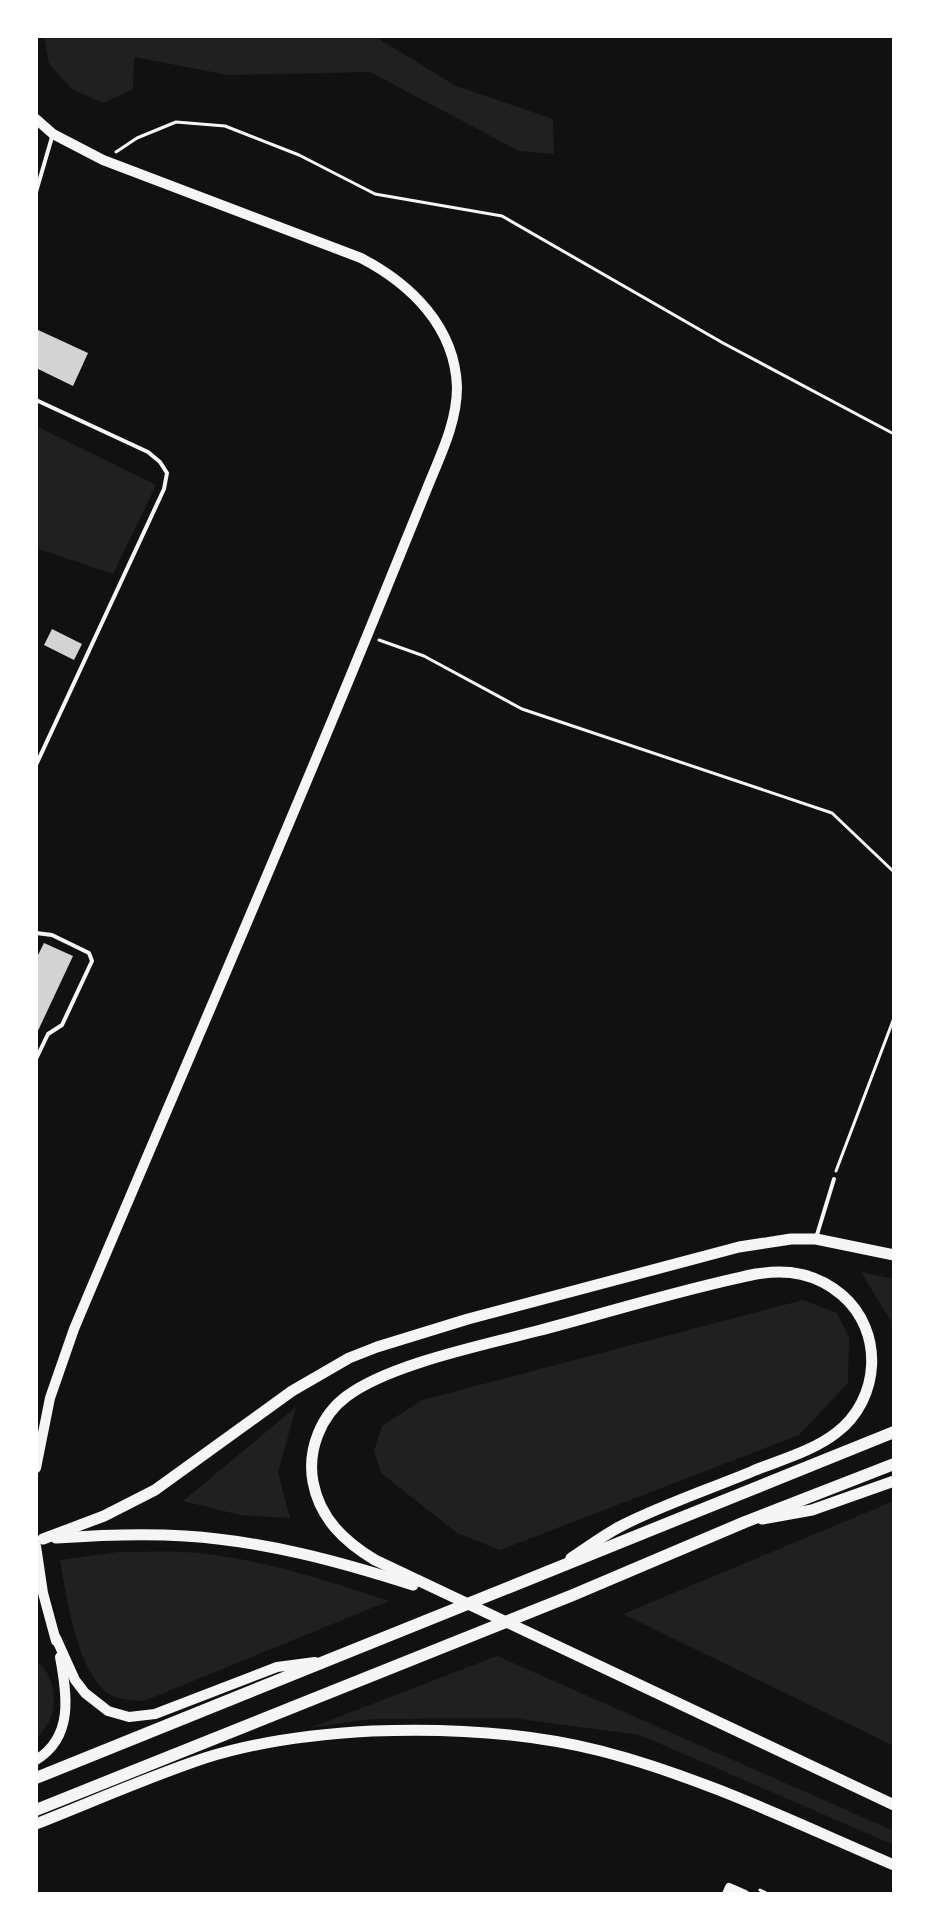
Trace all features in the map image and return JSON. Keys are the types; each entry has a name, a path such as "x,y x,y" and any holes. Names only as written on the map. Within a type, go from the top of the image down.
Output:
{"highway":[{"path":"36,1778 894,1432"},
{"path":"36,1810 894,1464"}],"main road":[{"path":"38,1541 104,1516 155,1490 302,1385 363,1353 468,1319 739,1247 791,1239 816,1239 894,1255"},
{"path":"392,1574 346,1541 325,1515 314,1490 312,1464 316,1440 337,1405 355,1390 388,1374 461,1352 756,1274 789,1272 819,1279 833,1287 857,1310 872,1347 872,1372 855,1413 836,1433 806,1449 621,1526 556,1568"},
{"path":"745,1522 812,1510 894,1481"},
{"path":"38,1541 107,1535 187,1536 256,1545 392,1574 605,1668 894,1805"},
{"path":"36,1824 206,1758 239,1750 348,1733 467,1730 563,1743 640,1762 739,1798 894,1865"}],"street":[{"path":"36,119 53,134 103,160 361,258 398,280 416,295 440,329 449,347 457,388 449,434 367,636 74,1329 50,1398 36,1468"},
{"path":"36,1760 56,1740 67,1706 56,1638 43,1593 38,1541"},
{"path":"56,1638 75,1680 85,1693 108,1711 129,1717 155,1714 277,1667 330,1660"},
{"path":"728,1890 745,1894"}],"lane":[{"path":"36,192 53,134"},
{"path":"36,400 148,452 167,473 164,489 36,765"},
{"path":"36,933 52,935 89,953 92,961 62,1025 48,1034 36,1059"},
{"path":"816,1239 834,1179"}],"path":[{"path":"103,160 137,138 176,122 225,126 299,155 375,194 502,216 723,343 894,434"},
{"path":"367,636 424,656 522,709 832,813 894,872"},
{"path":"834,1179 894,1018"},
{"path":"760,1890 768,1894"}],"shaded area":[{"path":"44,36 374,36 456,86 553,119 554,154 519,151 370,72 228,75 134,57 133,89 103,103 72,89 49,64"},
{"path":"36,426 156,485 113,574 36,548"},
{"path":"861,1272 894,1279 894,1326"},
{"path":"803,1300 837,1313 849,1338 848,1383 799,1435 500,1550 457,1533 381,1473 374,1451 382,1426 422,1400"},
{"path":"296,1407 278,1473 290,1518 240,1515 183,1501"},
{"path":"894,1501 894,1746 623,1614"},
{"path":"118,1552 186,1552 238,1559 314,1577 389,1601 144,1701 124,1699 113,1696 101,1687 82,1655 70,1614 60,1560"},
{"path":"497,1656 894,1831 894,1845 640,1735 512,1718 370,1719 310,1728"},
{"path":"36,1661 48,1676 54,1703 49,1722 36,1739"}],"building":[{"path":"36,329 88,353 73,386 36,368"},
{"path":"52,629 82,644 74,660 44,645"},
{"path":"44,943 73,956 36,1035 36,959"}]}
